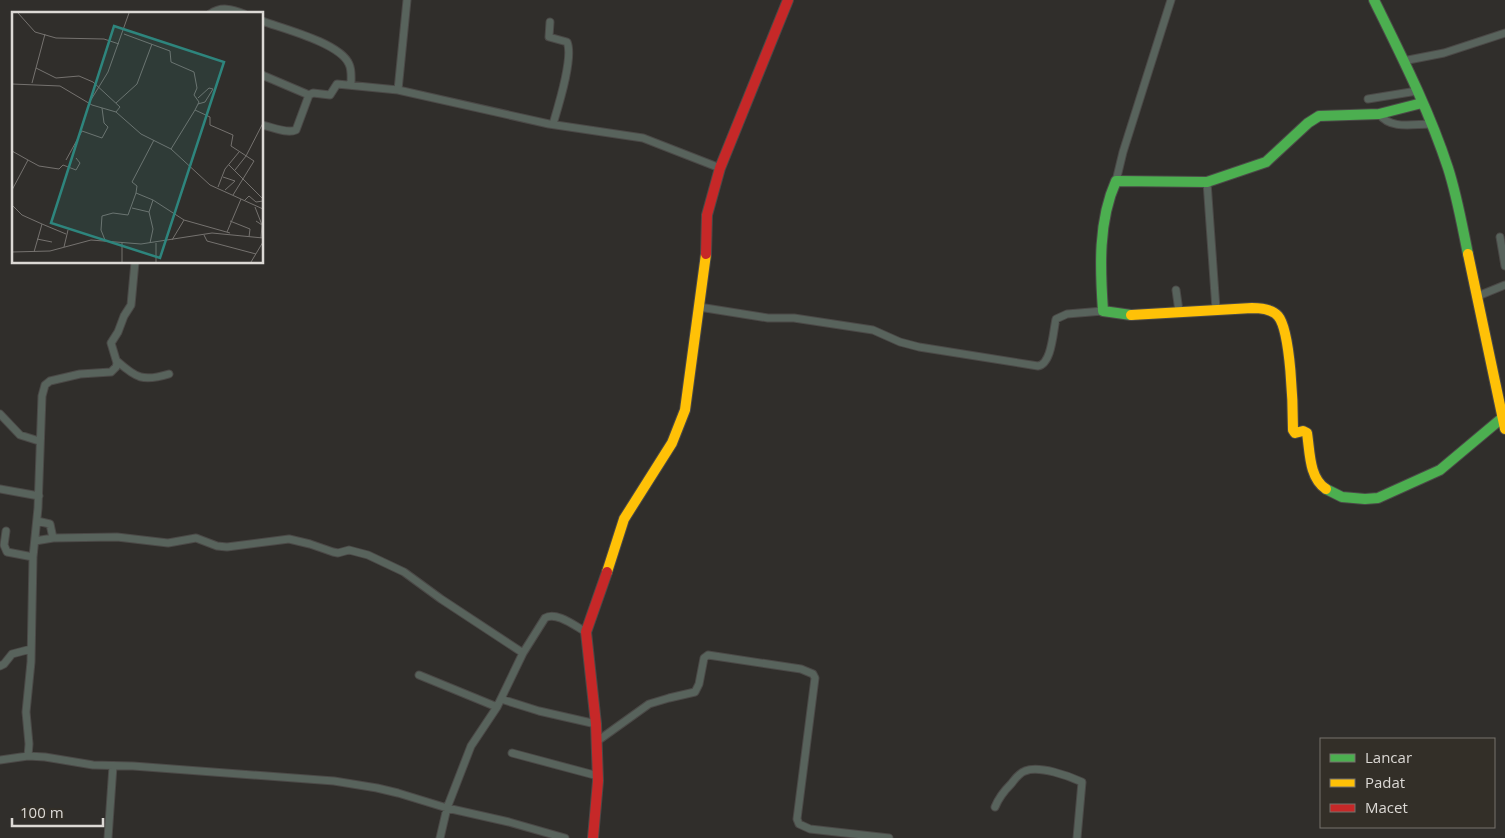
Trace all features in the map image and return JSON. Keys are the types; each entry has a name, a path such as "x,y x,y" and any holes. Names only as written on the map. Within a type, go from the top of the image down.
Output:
{"street":[{"path":"398,90 407,0"},
{"path":"593,838 598,776 596,724 586,632 624,519 672,443 682,418 688,397 706,263 707,215 720,168 780,14 788,0"},
{"path":"1103,311 1103,237 1112,190 1171,0"},
{"path":"1374,0 1417,91 1447,164 1454,187 1478,296 1488,353 1505,429"},
{"path":"214,12 223,9 238,12"},
{"path":"264,22 318,40 340,54 350,64 351,84"},
{"path":"550,22 549,37 567,42 569,49 563,85 553,124"},
{"path":"1403,61 1444,53 1505,33"},
{"path":"264,76 309,95 313,93 330,96 337,84 398,90 553,124 643,138 720,168"},
{"path":"1368,99 1417,91"},
{"path":"264,125 294,131 299,123 309,95"},
{"path":"1116,180 1207,182 1266,162 1308,124 1320,116 1379,114 1422,103"},
{"path":"1379,114 1384,120 1392,124 1431,124"},
{"path":"1207,182 1216,309"},
{"path":"1500,236 1505,266"},
{"path":"28,756 29,744 26,712 31,649 33,556 39,496 39,441 42,396 48,383 80,374 109,373 116,367 111,345 124,316 132,305 135,264"},
{"path":"1478,296 1505,285"},
{"path":"1176,290 1179,311"},
{"path":"699,307 768,318 794,318 873,330 920,347 1038,366 1046,361 1056,319 1066,314 1103,311 1134,315 1260,308 1274,313 1280,319 1288,365 1293,430 1295,433 1303,431 1307,433 1310,458 1318,484 1333,494 1354,498 1378,498 1440,470 1502,418"},
{"path":"116,361 137,377 159,377 169,374"},
{"path":"0,414 20,435 39,441"},
{"path":"0,489 39,496"},
{"path":"37,521 50,524 52,538"},
{"path":"6,531 4,545 7,552 33,556"},
{"path":"34,541 52,538 117,537 168,543 196,538 217,546 227,547 284,539 295,540 338,553 349,550 378,559 404,572 441,599 524,653"},
{"path":"440,838 447,808 471,746 497,707 524,653 545,618 554,616 586,632"},
{"path":"0,666 12,654 31,649"},
{"path":"596,742 655,701 694,693 699,684 704,658 708,655 801,669 813,674 815,678 797,819 799,824 810,829 889,838"},
{"path":"419,675 497,707"},
{"path":"501,699 539,711 596,724"},
{"path":"512,753 598,776"},
{"path":"0,760 28,756 113,766 334,781 391,791 447,808 509,822 565,838"},
{"path":"108,838 113,766"},
{"path":"996,806 1004,792 1026,770 1042,770 1074,778 1082,782 1077,838"}],"traffic: fast":[{"path":"1374,0 1414,83 1440,146 1454,189 1468,254"},
{"path":"1131,315 1103,311 1101,278 1103,228 1110,196 1116,181 1207,182 1266,162 1308,123 1319,116 1379,114 1422,103"},
{"path":"1326,489 1342,497 1378,498 1440,470 1502,418"}],"traffic: slow":[{"path":"607,572 624,519 672,443 685,410 706,254"},
{"path":"1468,254 1505,429"},
{"path":"1131,315 1259,308 1266,309 1278,316 1286,337 1292,388 1293,430 1295,433 1303,431 1307,433 1313,471 1320,484 1326,489"}],"traffic: jam":[{"path":"706,254 707,215 720,168 788,0"},
{"path":"593,838 598,781 596,724 586,632 607,572"}]}
